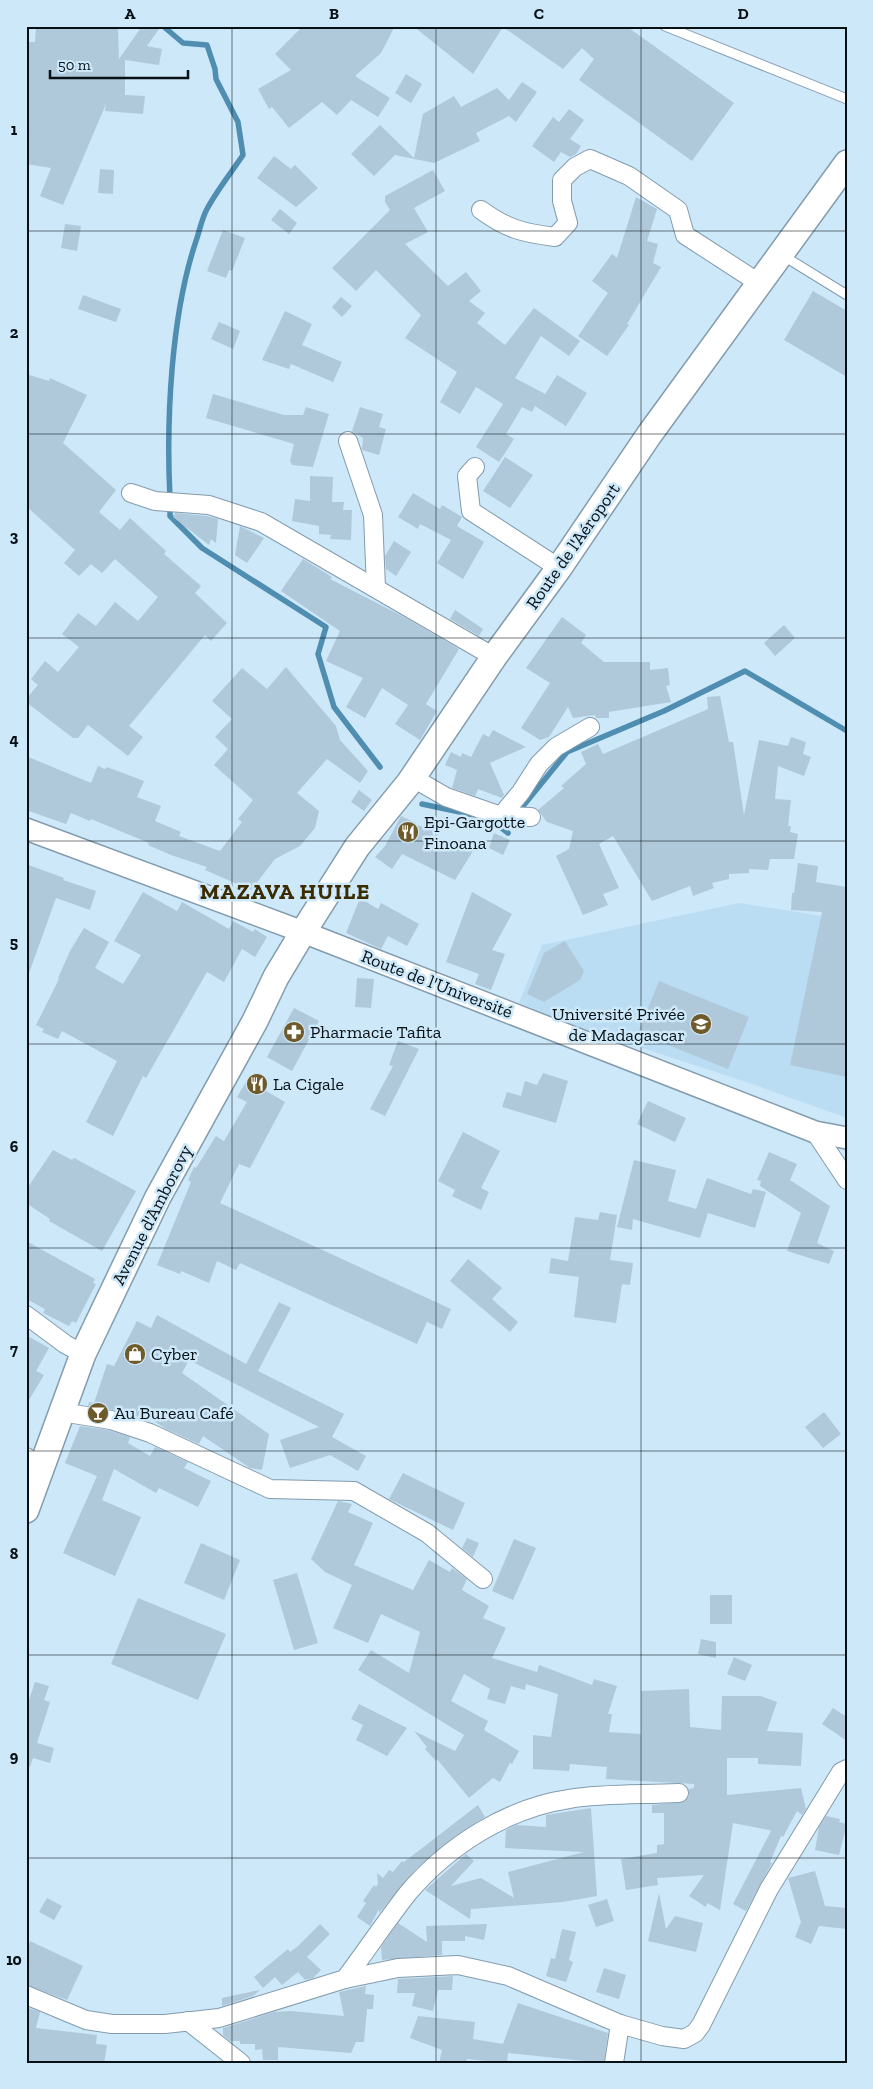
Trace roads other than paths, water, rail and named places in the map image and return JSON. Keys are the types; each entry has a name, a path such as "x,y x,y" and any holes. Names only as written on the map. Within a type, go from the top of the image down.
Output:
{"main road":[{"name":"Route de l'Aéroport","path":"302,932 357,847 412,778 494,657 559,568 649,435 847,163"},
{"name":"Avenue d'Amborovy","path":"26,1510 34,1462 61,1412 83,1354 158,1197 302,932"}],"street":[{"path":"480,210 500,224 528,234 555,238 568,223 562,201 562,180 575,167 590,159 629,176 678,210 685,235 759,283"},
{"path":"348,441 373,515 376,588"},
{"path":"475,467 467,476 471,511 559,568"},
{"path":"131,493 155,501 209,505 261,522 494,657"},
{"path":"501,816 521,792 539,764 556,747 590,727"},
{"path":"412,778 446,797 501,816 531,817"},
{"name":"Route de l'Université","path":"26,829 302,932 815,1132 847,1138"},
{"path":"815,1132 847,1180"},
{"path":"26,1315 65,1344 83,1354"},
{"path":"61,1412 111,1420 150,1433 270,1488 354,1491 427,1533 483,1579"},
{"path":"26,1995 86,2020 112,2024 139,2025 219,2018 345,1979 398,1968 458,1965 508,1976 620,2024 662,2036 684,2039 695,2033 701,2025 769,1889 841,1772 847,1769"},
{"path":"345,1979 422,1878 453,1850 493,1825 532,1808 569,1799 679,1793"},
{"path":"188,2021 242,2063"},
{"path":"614,2063 620,2024"}],"lane":[{"path":"665,26 847,99"},
{"path":"780,254 847,295"}],"waterway":[{"path":"163,26 183,43 207,45 215,69 216,79 238,122 243,155 205,212 181,299 172,367 170,401 170,498"},
{"path":"170,506 170,516 202,548 326,627 318,654 334,707 380,767"},
{"path":"519,811 567,752 664,711 745,671 847,731"},
{"path":"422,804 474,815"},
{"path":"490,819 508,833"}],"place":[{"name":"Epi-Gargotte Finoana","path":"408,832"},
{"name":"Université Privée de Madagascar","path":"701,1024"},
{"name":"Pharmacie Tafita","path":"294,1032"},
{"name":"La Cigale","path":"257,1084"},
{"name":"Cyber","path":"135,1354"},
{"name":"Au Bureau Café","path":"98,1413"}],"district":[{"name":"MAZAVA HUILE","path":"285,891"}]}
